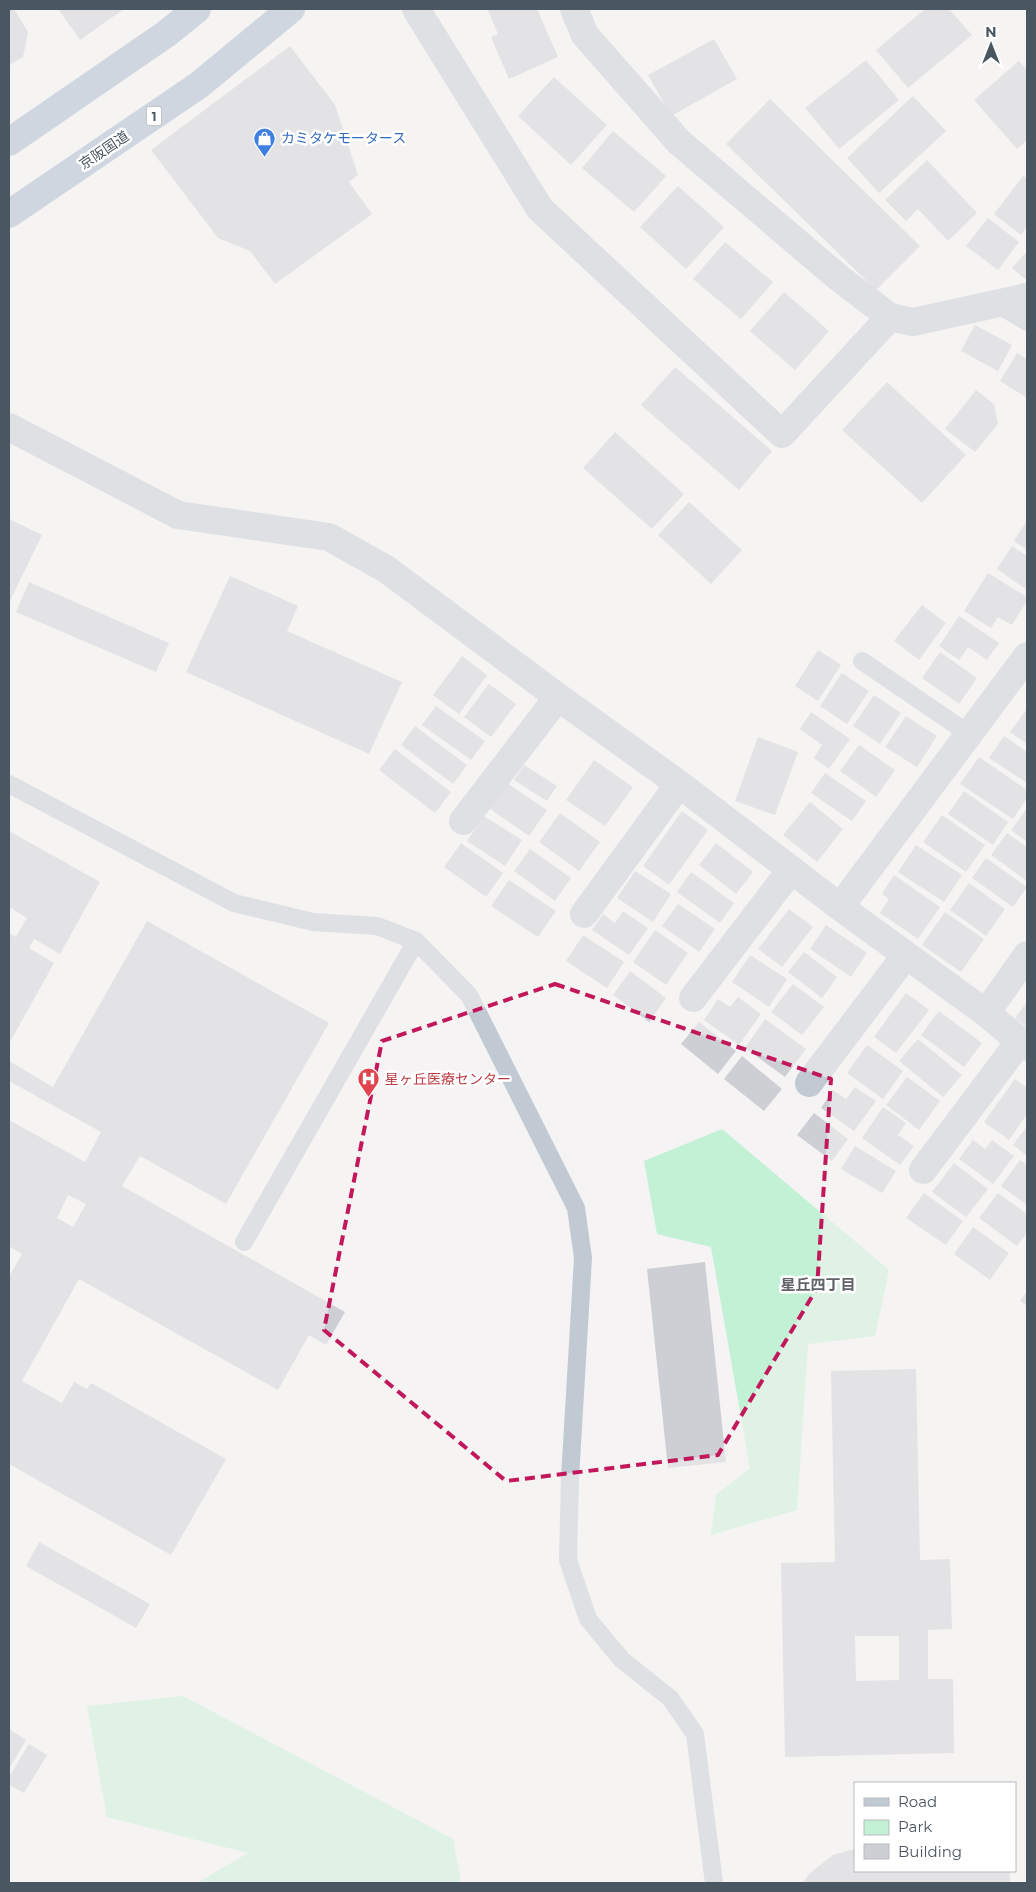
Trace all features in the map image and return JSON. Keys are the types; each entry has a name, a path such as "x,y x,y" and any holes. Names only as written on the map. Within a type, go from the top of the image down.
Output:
{"highway":[{"path":"9,142 166,34 197,9"},
{"name":"京阪国道","path":"9,214 199,86 291,9"}],"street":[{"path":"416,9 540,209 782,434 890,317"},
{"path":"574,9 585,35 679,142 839,278 890,317 913,322 1027,297"},
{"path":"9,427 178,515 329,538 386,569 679,784 840,907 986,1013 1024,1044 923,1170"},
{"path":"840,907 1027,656"},
{"path":"463,820 558,697"},
{"path":"584,914 679,784"},
{"path":"693,998 791,870"},
{"path":"809,1083 906,955"},
{"path":"986,1013 1027,955"}],"lane":[{"path":"997,304 1027,322"},
{"path":"862,661 969,734"},
{"path":"9,784 234,903 313,922 377,926 416,941 470,995 576,1208 583,1258 570,1478 568,1560 588,1619 622,1660 670,1698 694,1734 714,1883"},
{"path":"244,1242 416,941"}],"highlighted area":[{"path":"555,984 831,1079 817,1288 718,1455 506,1481 324,1330 382,1041"}],"green space":[{"path":"722,1129 889,1270 875,1336 808,1344 797,1510 711,1535 716,1495 750,1468 711,1247 657,1234 644,1161"},
{"path":"183,1696 453,1839 461,1883 197,1883 248,1853 107,1817 87,1706"}],"building":[{"path":"9,9 14,9 28,32 23,57 9,65"},
{"path":"58,9 124,9 80,40"},
{"path":"537,9 558,57 509,79 491,37 498,34 488,10"},
{"path":"925,9 949,9 972,35 908,88 876,50"},
{"path":"714,39 737,79 671,116 648,75"},
{"path":"290,46 335,105 358,175 349,182 372,214 275,284 250,251 218,238 151,150"},
{"path":"866,60 899,100 839,149 805,108"},
{"path":"1019,61 1027,70 1027,140 1017,149 974,100"},
{"path":"554,77 607,125 571,165 518,116"},
{"path":"913,96 946,131 879,193 847,158"},
{"path":"770,99 920,246 876,290 726,144"},
{"path":"613,131 666,176 634,212 582,168"},
{"path":"927,160 977,213 948,241 918,209 906,221 885,200"},
{"path":"1023,176 1027,178 1027,226 1021,235 994,214"},
{"path":"678,186 724,227 686,269 640,227"},
{"path":"988,218 1019,242 998,270 966,246"},
{"path":"725,242 773,282 741,319 693,279"},
{"path":"1027,251 1027,279 1025,279 1012,268"},
{"path":"784,292 829,331 795,370 750,331"},
{"path":"975,325 1012,345 998,371 961,351"},
{"path":"1017,353 1027,359 1027,398 1000,381"},
{"path":"675,367 772,451 739,490 641,405"},
{"path":"887,382 966,455 922,503 842,430"},
{"path":"976,390 994,404 998,424 975,452 945,429"},
{"path":"615,432 684,494 652,529 583,468"},
{"path":"689,502 742,550 711,584 658,535"},
{"path":"9,519 42,535 9,603"},
{"path":"1027,520 1027,550 1014,541"},
{"path":"1012,546 1027,556 1027,590 997,569"},
{"path":"988,573 1027,597 1027,601 1012,625 998,617 991,628 964,611"},
{"path":"230,576 298,606 287,631 402,682 369,754 186,672"},
{"path":"29,582 169,643 156,672 16,612"},
{"path":"922,605 946,623 919,660 894,641"},
{"path":"959,616 999,643 987,660 968,647 959,660 939,646"},
{"path":"818,650 841,665 818,701 795,686"},
{"path":"940,652 977,678 959,704 922,678"},
{"path":"462,656 487,675 459,714 433,695"},
{"path":"842,673 869,691 847,724 820,706"},
{"path":"489,684 516,704 491,737 464,717"},
{"path":"874,695 901,713 880,744 853,726"},
{"path":"436,706 485,741 471,760 422,725"},
{"path":"1027,711 1027,744 1010,732"},
{"path":"811,712 850,739 829,769 814,758 822,745 800,729"},
{"path":"906,716 937,736 917,767 885,747"},
{"path":"415,726 467,765 453,784 401,745"},
{"path":"1004,736 1027,752 1027,783 989,758"},
{"path":"758,737 798,752 775,815 735,801"},
{"path":"859,745 895,770 876,797 840,771"},
{"path":"395,749 451,792 435,813 379,770"},
{"path":"979,757 1027,790 1027,798 1013,819 960,784"},
{"path":"594,760 633,787 605,826 566,800"},
{"path":"524,765 557,786 547,801 514,780"},
{"path":"825,773 866,801 852,821 811,793"},
{"path":"507,783 547,810 529,836 490,809"},
{"path":"964,791 1008,822 993,845 948,814"},
{"path":"810,802 843,829 817,862 783,835"},
{"path":"1027,808 1027,842 1011,830"},
{"path":"682,811 708,830 669,885 643,866"},
{"path":"560,813 600,842 579,871 539,842"},
{"path":"942,815 985,845 966,872 923,842"},
{"path":"484,816 522,840 505,866 467,841"},
{"path":"9,831 100,882 60,954 34,939 29,948 54,963 9,1044 9,933 16,937 27,918 9,907"},
{"path":"1007,833 1027,847 1027,881 991,855"},
{"path":"461,843 503,873 486,897 444,867"},
{"path":"716,843 753,872 736,894 699,865"},
{"path":"916,845 962,875 944,902 898,872"},
{"path":"530,849 571,878 555,901 514,871"},
{"path":"986,858 1027,887 1013,907 972,878"},
{"path":"635,871 671,894 653,922 617,898"},
{"path":"691,872 734,903 720,923 677,892"},
{"path":"894,875 940,907 918,939 880,913 889,899 882,894"},
{"path":"509,880 556,911 538,937 491,906"},
{"path":"969,883 1005,909 986,936 950,910"},
{"path":"678,904 715,929 699,952 662,926"},
{"path":"789,909 813,927 782,967 758,949"},
{"path":"623,911 648,928 629,955 592,930 603,914 615,923"},
{"path":"945,912 984,939 961,972 922,945"},
{"path":"147,921 329,1023 226,1204 140,1156 122,1186 345,1312 326,1345 309,1335 278,1390 79,1279 22,1381 62,1403 74,1382 87,1389 91,1383 226,1459 171,1555 9,1464 9,1277 22,1254 9,1246 9,1120 85,1162 101,1132 9,1081 9,1061 53,1087","holes":["68,1195 86,1204 73,1227 57,1218"]},
{"path":"826,925 867,953 851,977 810,949"},
{"path":"655,930 688,953 666,985 633,962"},
{"path":"583,935 624,962 607,988 566,961"},
{"path":"804,952 837,977 822,998 788,972"},
{"path":"750,955 787,979 769,1007 732,982"},
{"path":"630,971 666,998 649,1022 613,995"},
{"path":"793,984 824,1007 802,1035 771,1012"},
{"path":"906,993 929,1010 896,1053 874,1037"},
{"path":"738,997 761,1014 739,1045 704,1020 718,999 730,1007"},
{"path":"1027,1002 1027,1028 1015,1018"},
{"path":"939,1011 982,1043 964,1067 921,1035"},
{"path":"765,1019 806,1049 785,1077 745,1048"},
{"path":"699,1022 736,1051 718,1074 681,1044"},
{"path":"918,1039 962,1075 943,1097 899,1061"},
{"path":"867,1045 903,1071 883,1099 847,1073"},
{"path":"742,1056 782,1089 764,1111 724,1079"},
{"path":"907,1077 940,1101 919,1130 886,1105"},
{"path":"1015,1079 1027,1087 1027,1114 1009,1140 984,1122"},
{"path":"855,1087 876,1101 854,1131 821,1108 833,1090 846,1099"},
{"path":"883,1107 906,1123 898,1135 914,1146 900,1165 862,1138"},
{"path":"814,1113 848,1139 832,1161 797,1135"},
{"path":"1027,1126 1027,1156 1013,1145"},
{"path":"973,1140 985,1149 992,1140 1014,1156 993,1184 959,1159"},
{"path":"855,1146 896,1171 882,1193 841,1169"},
{"path":"1020,1160 1027,1165 1027,1205 1001,1186"},
{"path":"954,1163 988,1189 966,1217 932,1192"},
{"path":"924,1193 963,1221 946,1245 906,1218"},
{"path":"998,1193 1027,1214 1027,1233 1017,1246 979,1218"},
{"path":"973,1227 1009,1253 990,1280 954,1254"},
{"path":"705,1262 726,1462 668,1468 647,1269"},
{"path":"1027,1291 1027,1306 1020,1301"},
{"path":"916,1369 920,1560 950,1559 952,1629 928,1630 928,1679 953,1679 954,1753 785,1757 781,1563 835,1562 831,1371","holes":["855,1636 899,1636 899,1680 856,1681"]},
{"path":"39,1542 150,1604 136,1628 26,1566"},
{"path":"9,1729 26,1740 9,1769"},
{"path":"29,1744 47,1755 24,1793 9,1785 9,1777"},
{"path":"854,1849 854,1872 1010,1872 1010,1883 803,1883 809,1874 833,1855"}],"place":[{"name":"カミタケモータース","path":"265,157"},
{"name":"星ヶ丘医療センター","path":"369,1098"}],"district":[{"name":"星丘四丁目","path":"818,1284"}]}
